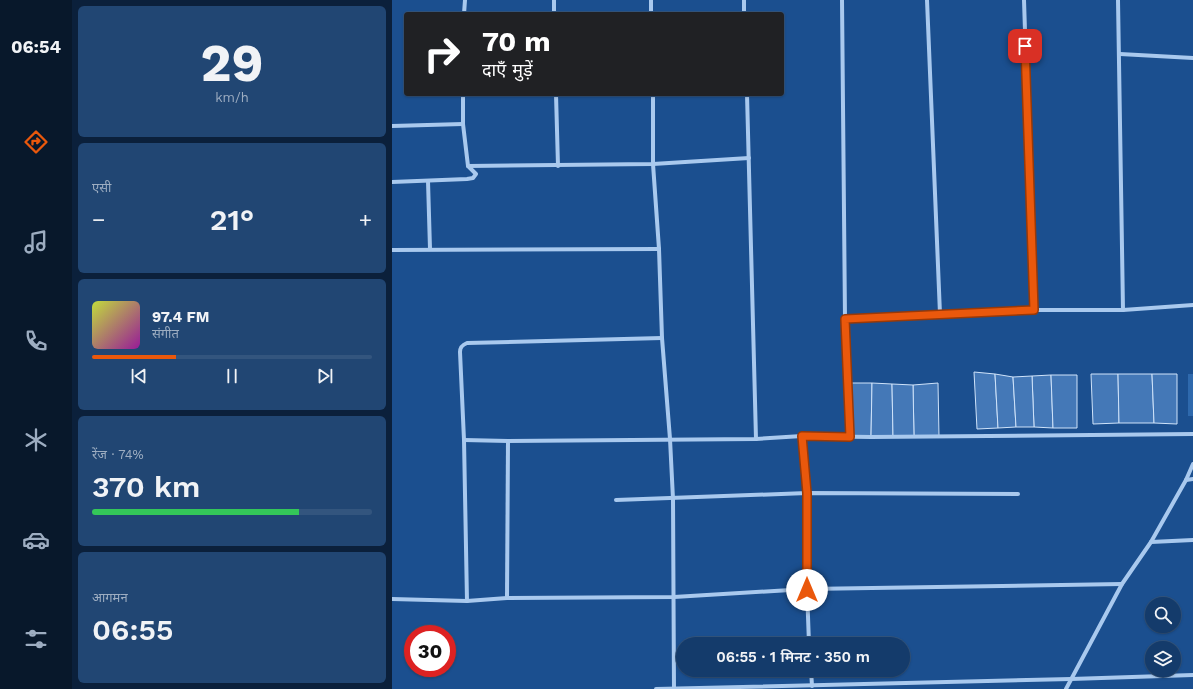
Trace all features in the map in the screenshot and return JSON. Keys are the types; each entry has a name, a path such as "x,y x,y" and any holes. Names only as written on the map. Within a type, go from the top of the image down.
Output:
{"street":[{"path":"464,12 465,0"},
{"path":"554,0 554,12"},
{"path":"650,0 651,12"},
{"path":"744,0 744,12"},
{"path":"842,0 845,319 850,437"},
{"path":"927,0 940,314"},
{"path":"1024,0 1034,310"},
{"path":"1118,0 1123,310"},
{"path":"1120,54 1193,58"},
{"path":"392,182 473,178 476,174 468,166 463,124 463,96"},
{"path":"556,96 558,166"},
{"path":"653,96 653,164 659,249 662,338 673,499 674,689"},
{"path":"747,96 756,439"},
{"path":"392,126 463,124"},
{"path":"468,166 653,164 749,158"},
{"path":"428,181 430,249"},
{"path":"392,250 659,249"},
{"path":"845,319 1034,310 1123,310 1193,305"},
{"path":"467,601 464,440 460,352 462,345 475,343 662,338"},
{"path":"464,440 756,439 802,436 850,437 1193,434"},
{"path":"802,436 807,493 807,590 810,637"},
{"path":"507,598 508,441"},
{"path":"1066,689 1122,584 1151,542 1186,480 1193,464"},
{"path":"1186,480 1193,479"},
{"path":"616,500 807,493 1018,494"},
{"path":"1151,542 1193,540"},
{"path":"392,599 467,601 507,598 674,597 807,590 1122,584"},
{"path":"656,689 1071,680 1193,675"},
{"path":"811,677 812,686"}],"shaded area":[{"path":"1188,374 1193,374 1193,416 1188,416"}],"building":[{"path":"974,372 995,374 998,428 977,429"},
{"path":"995,374 1013,377 1016,427 998,428"},
{"path":"1091,374 1118,374 1119,423 1093,424"},
{"path":"1118,374 1152,374 1154,423 1119,423"},
{"path":"1152,374 1177,374 1177,424 1154,423"},
{"path":"1051,375 1053,428 1034,427 1032,376"},
{"path":"1051,375 1077,375 1077,428 1053,428"},
{"path":"1032,376 1034,427 1016,427 1013,377"},
{"path":"848,383 872,383 871,437 850,437"},
{"path":"872,383 892,384 893,437 871,437"},
{"path":"938,383 939,437 914,437 913,385"},
{"path":"892,384 913,385 914,437 893,437"}],"route":[{"path":"807,590 807,493 802,436 850,437 845,319 1034,310 1025,46"}]}
